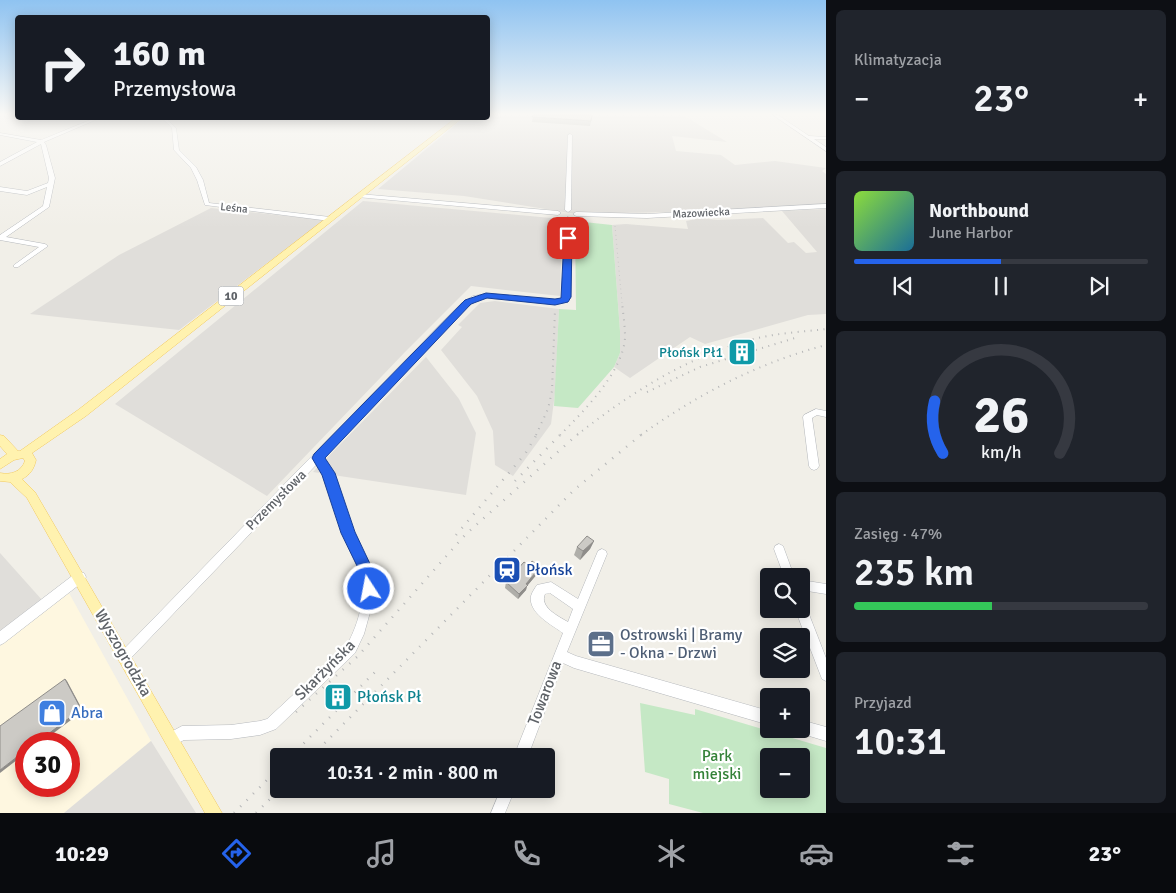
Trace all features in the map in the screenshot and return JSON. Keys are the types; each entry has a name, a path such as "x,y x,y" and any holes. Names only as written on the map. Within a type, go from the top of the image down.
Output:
{"main road":[{"name":"10","path":"1,463 23,456 82,413 414,153"},
{"path":"0,439 23,456"},
{"path":"0,447 1,463"},
{"name":"10","path":"23,456 30,464 24,472"},
{"path":"4,479 24,472"},
{"name":"Wyszogrodzka","path":"24,472 31,494 214,813"},
{"name":"Wyszogrodzka","path":"4,479 31,494"}],"street":[{"path":"0,164 20,153"},
{"path":"0,238 46,207 51,184 46,153"},
{"name":"Leśna","path":"180,153 189,162 200,180 207,204 330,218"},
{"path":"568,210 570,153"},
{"path":"0,189 28,194 51,184"},
{"path":"359,196 558,213 562,210 568,210 576,214 574,218 568,219 560,216 558,213"},
{"name":"Mazowiecka","path":"576,214 658,216 826,206"},
{"name":"Przemysłowa","path":"125,656 468,302 486,296 555,302 565,300 568,219"},
{"path":"0,238 45,246 16,266"},
{"path":"814,466 807,417 816,412 826,414"},
{"name":"Skarżyńska","path":"172,739 182,733 231,732 260,728 270,724 351,649 357,639 369,589 368,578 348,533 328,473 318,458"},
{"path":"779,549 786,568"},
{"name":"Towarowa","path":"523,748 602,554"},
{"path":"0,639 80,577"},
{"path":"810,586 826,589"},
{"path":"570,631 541,609 535,601 536,596 540,589 550,587 580,607"},
{"path":"805,618 825,670"},
{"path":"560,655 574,662 760,715"},
{"path":"810,730 826,734"},
{"path":"498,813 504,798"}],"shaded area":[{"path":"422,153 698,153 721,155 735,165 775,161 826,168 822,171 826,174 826,204 670,212 577,214 464,196 378,189"},
{"path":"363,201 562,219 560,296 471,286 267,496 115,404"},
{"path":"211,208 324,220 179,330 30,314 119,255"},
{"path":"826,209 826,314 808,315 705,344 690,337 630,378 614,367 620,353 620,331 612,225 626,224 688,229 686,221 701,218 717,220 763,218 788,243 794,242 806,253 817,252 782,211"},
{"path":"495,301 559,309 555,393 551,424 513,476 495,465 493,431 477,396 441,350 462,327 458,325 480,303"},
{"path":"426,357 459,399 476,433 466,495 313,472"},
{"path":"0,553 42,600 0,632"},
{"path":"69,593 151,741 64,813 0,813 0,646"},
{"path":"151,741 196,813 64,813"}],"green space":[{"path":"575,221 612,225 620,331 620,353 614,367 578,408 554,406 559,309 576,310"},
{"name":"Park miejski","path":"640,703 695,715 695,709 760,728 760,738 792,738 826,748 826,813 703,813 669,804 669,779 645,772"}],"building":[{"path":"587,536 594,541 583,551 577,547"},
{"path":"532,561 540,567 526,584 528,585 519,594 506,582 524,562 528,565"},
{"path":"598,639 607,641 607,646 598,644"},
{"path":"65,679 81,709 51,732 15,732 15,758 0,770 0,726"},
{"path":"340,685 346,691 334,703 329,697"}],"railway":[{"path":"615,226 622,303"},
{"path":"561,434 601,390 618,363 625,337 622,302"},
{"path":"536,435 548,409 552,391 555,310"},
{"path":"577,435 637,392 680,367 703,357 750,340 778,334 826,329"},
{"path":"647,392 700,367 795,338"},
{"path":"641,435 684,406 729,381 776,361 826,345"},
{"path":"456,535 525,454 537,434"},
{"path":"515,481 561,434"},
{"path":"296,712 358,656 465,535 578,434"},
{"path":"320,748 574,490 642,434"},
{"path":"299,748 379,668"},
{"path":"234,813 270,777"},
{"path":"256,813 271,798"}],"place":[{"name":"Płońsk Pł1","path":"742,352"},
{"name":"Płońsk","path":"507,570"},
{"name":"Ostrowski | Bramy - Okna - Drzwi","path":"601,644"},
{"name":"Płońsk Pł","path":"338,697"},
{"name":"Abra","path":"52,713"}],"route":[{"path":"369,589 365,568 348,533 328,473 318,458 468,302 476,298 498,295 555,302 565,300 568,238"}]}
